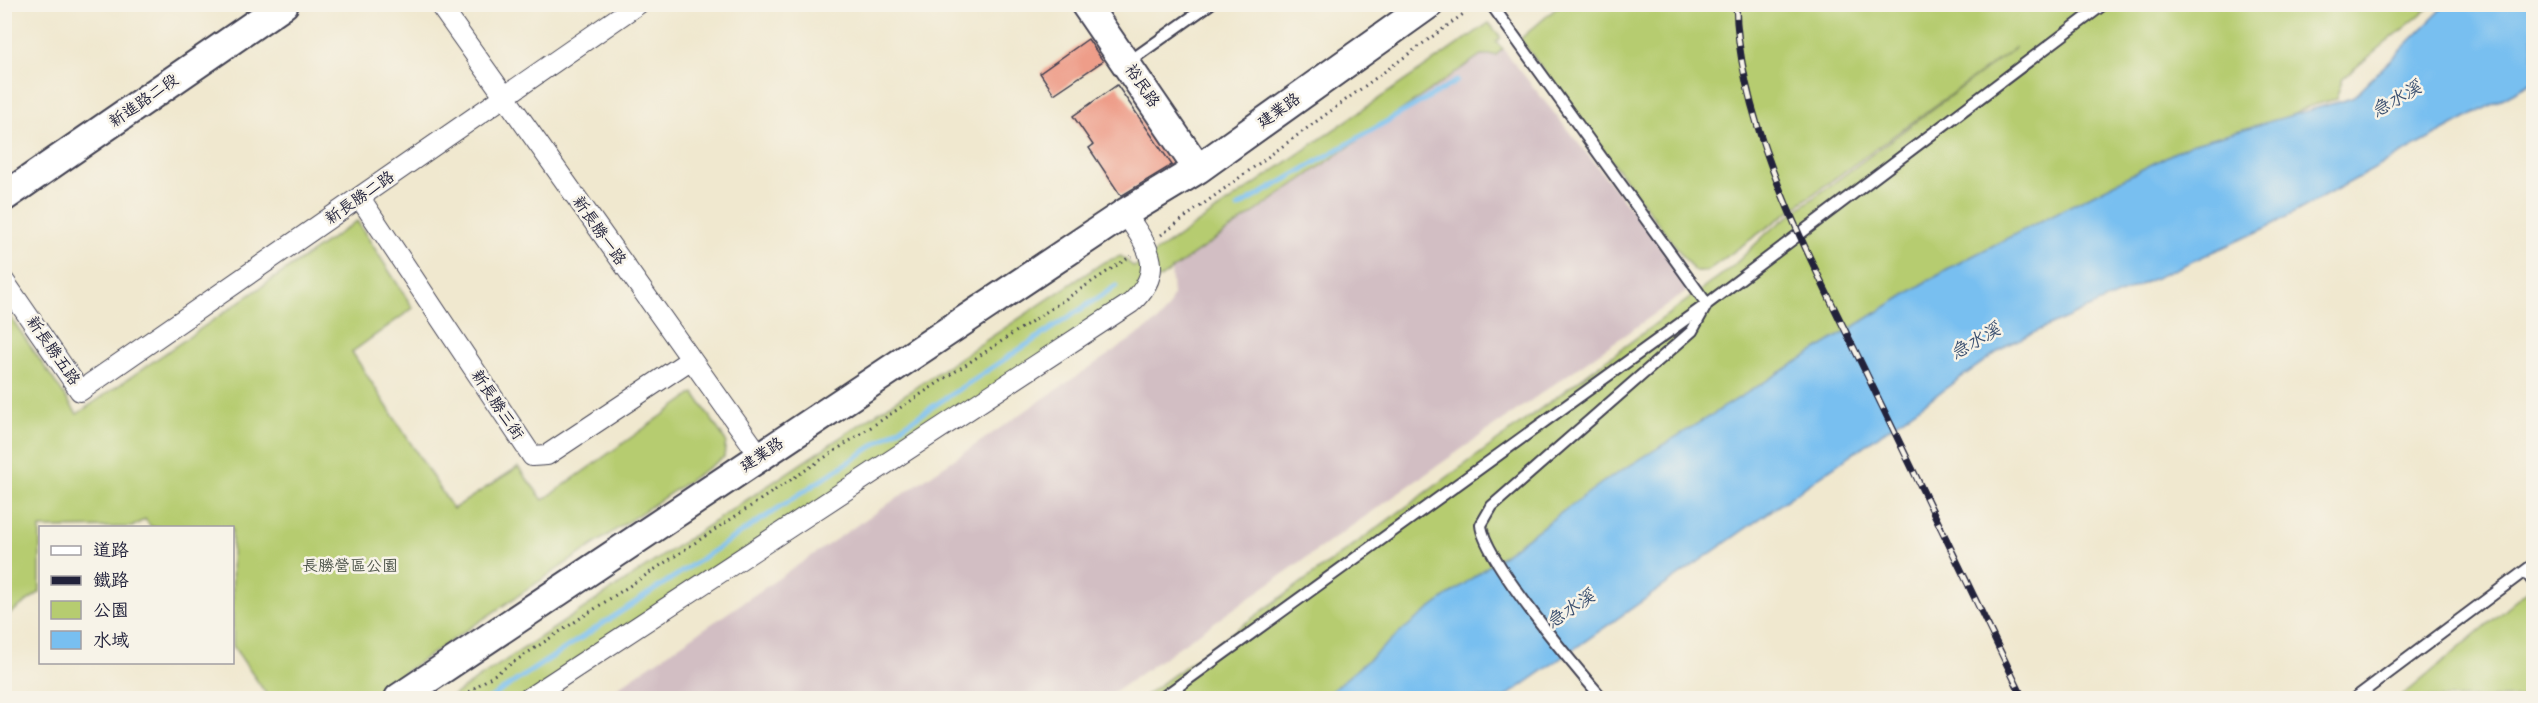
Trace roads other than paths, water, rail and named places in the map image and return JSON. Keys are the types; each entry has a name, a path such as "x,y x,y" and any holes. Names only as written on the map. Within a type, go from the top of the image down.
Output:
{"street":[{"name":"新進路二段","path":"4,197 284,4"},
{"name":"新長勝一路","path":"439,4 760,456"},
{"name":"新長勝二路","path":"80,391 638,4"},
{"name":"裕民路","path":"1085,4 1198,169"},
{"name":"建業路","path":"399,699 1125,213 1198,169 1429,4"},
{"name":"新長勝三街","path":"360,198 532,456 547,455 690,360"},
{"path":"529,699 1131,303 1146,289 1150,278 1151,256 1125,213"},
{"name":"新長勝五路","path":"4,281 80,391"}],"lane":[{"path":"1126,64 1210,4"},
{"path":"1491,4 1707,304"},
{"path":"1162,699 1707,304 2104,4"},
{"path":"1602,699 1567,657 1511,580 1482,536 1481,525 1492,506 1692,331 1707,304"},
{"path":"2355,699 2530,568 2534,583"}],"water":[{"name":"急水溪","path":"2446,5 2533,5 2533,82 2266,228 2009,344 1504,698 1323,698 1415,620 1603,482 1947,269 2191,144 2352,98"}],"waterway":[{"path":"1238,207 1457,81"},
{"path":"490,698 1116,286"}],"railway":[{"path":"1736,4 1740,52 1750,100 1782,195 1824,288 2023,698"}],"park label":[{"name":"長勝營區公園","path":"350,566"}]}
